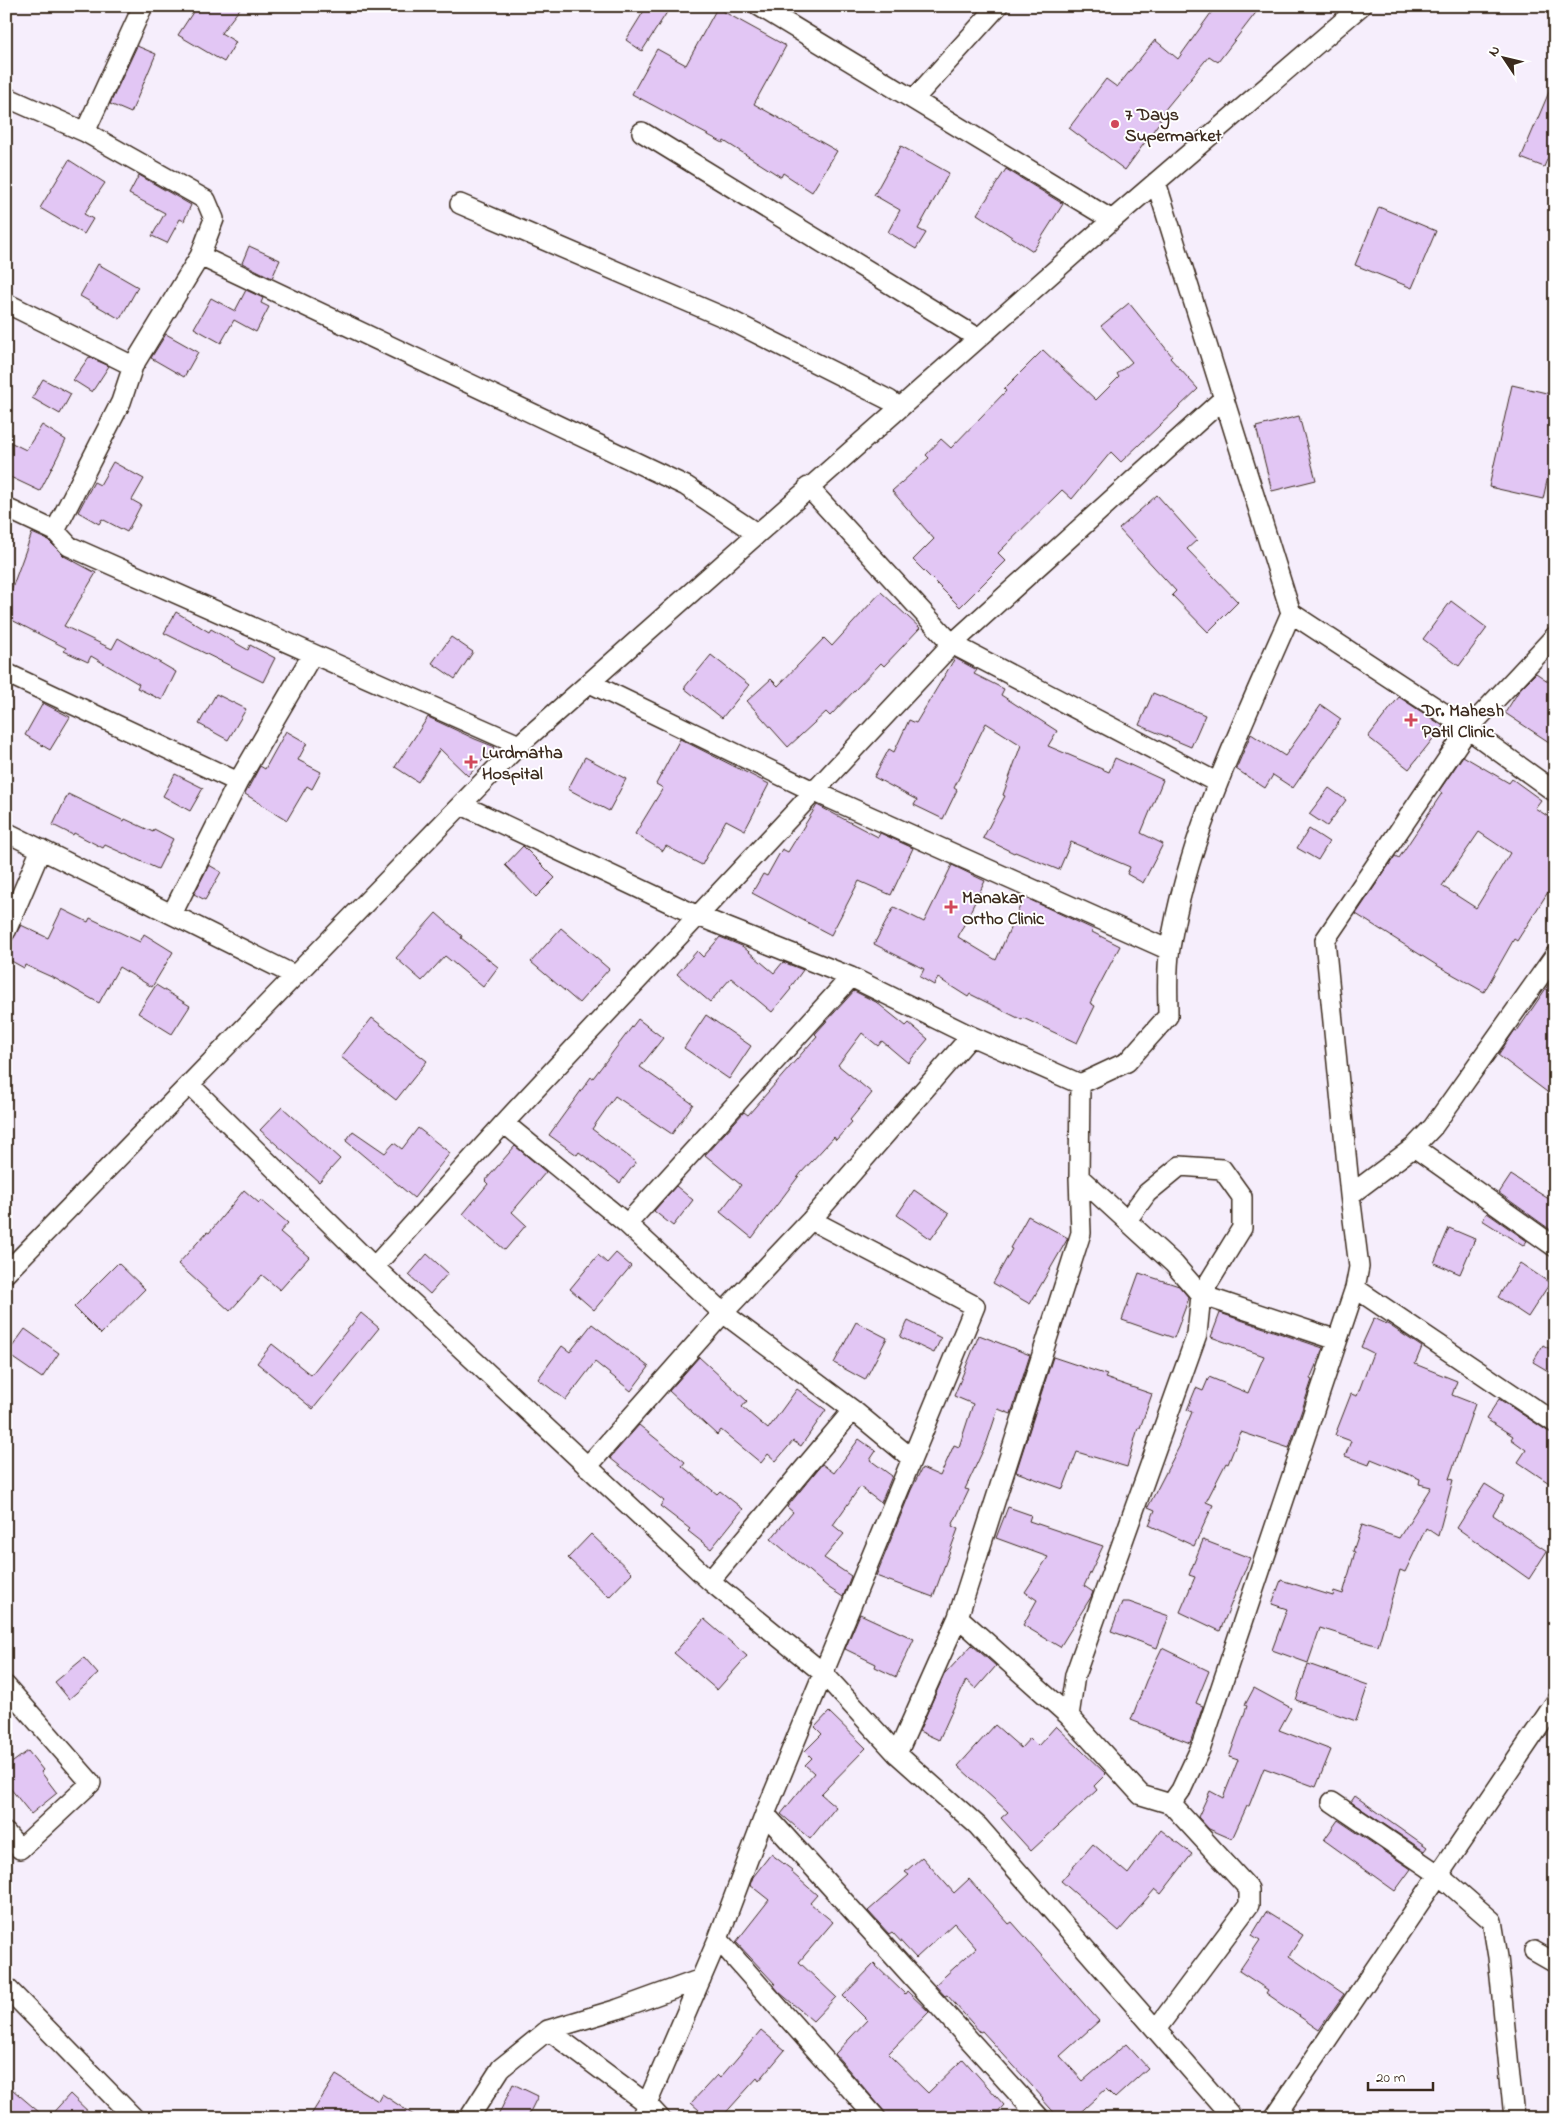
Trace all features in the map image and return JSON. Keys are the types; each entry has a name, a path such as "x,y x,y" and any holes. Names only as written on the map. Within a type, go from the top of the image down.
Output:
{"street":[{"path":"85,132 143,6"},
{"path":"759,6 1112,220"},
{"path":"914,99 998,6"},
{"path":"6,1273 190,1085 294,975 462,805 519,744 1112,220 1361,6"},
{"path":"6,98 85,132 206,200 214,220 200,256 133,366 121,402 55,531"},
{"path":"642,132 978,338"},
{"path":"1156,182 1291,614 1468,729 1555,792"},
{"path":"460,204 728,319 890,400 899,407"},
{"path":"200,256 686,486 756,533"},
{"path":"6,303 133,366"},
{"path":"374,1267 504,1123 952,644 1223,399"},
{"path":"808,487 952,644 1218,783"},
{"path":"6,508 55,531 69,546 519,744"},
{"path":"462,805 698,916 851,977 971,1036 1080,1084 1126,1062 1168,1016 1169,950 1181,890 1218,783 1291,614"},
{"path":"1171,1804 1181,1790 1201,1747 1355,1288 1359,1267 1350,1195 1325,940 1468,729 1555,636"},
{"path":"172,914 238,782 312,654"},
{"path":"6,673 238,782"},
{"path":"590,682 813,791 1169,950"},
{"path":"6,832 294,975"},
{"path":"6,931 41,849"},
{"path":"1350,1195 1414,1147 1433,1127 1555,955"},
{"path":"627,1224 851,977"},
{"path":"587,1467 723,1313 811,1220 971,1036"},
{"path":"897,1754 958,1617 1081,1233 1079,1177 1080,1084"},
{"path":"190,1085 374,1267 710,1581 823,1673 897,1754 978,1826 1233,2118"},
{"path":"504,1123 627,1224 723,1313 853,1410 912,1458"},
{"path":"1414,1147 1555,1247"},
{"path":"1068,1716 1076,1675 1196,1334 1201,1295 1242,1228 1242,1197 1222,1169 1180,1166 1147,1192 1127,1220"},
{"path":"1079,1177 1174,1264 1201,1295 1337,1340"},
{"path":"548,2030 650,2113 765,1814 976,1306 811,1220"},
{"path":"1355,1288 1555,1423"},
{"path":"710,1581 853,1410"},
{"path":"958,1617 1068,1716 1141,1795 1171,1804 1249,1889 1249,1905 1156,2028"},
{"path":"6,1686 91,1783 20,1849 6,1833"},
{"path":"1274,2118 1555,1703"},
{"path":"1332,1802 1438,1874 1492,1921 1498,1957 1514,2118"},
{"path":"765,1814 1040,2118"},
{"path":"718,1939 876,2118"},
{"path":"1534,1950 1555,1963"},
{"path":"468,2118 501,2068 548,2030 618,2009 701,1979"},
{"path":"6,1987 134,2118"}],"building":[{"path":"197,6 242,6 221,33 236,42 224,62 178,35"},
{"path":"647,6 671,6 642,51 626,40"},
{"path":"1216,6 1261,6 1218,62 1209,56 1158,118 1161,120 1125,170 1069,128 1106,79 1117,87 1155,40 1178,59"},
{"path":"717,8 786,46 754,104 837,151 812,192 783,173 781,177 724,141 723,143 632,94 657,49 686,65"},
{"path":"137,46 156,54 131,113 110,104"},
{"path":"1555,78 1555,141 1544,167 1521,158"},
{"path":"901,146 949,173 918,229 926,233 916,249 888,232 900,210 874,195"},
{"path":"69,160 105,183 84,214 93,219 84,234 40,208"},
{"path":"1006,169 1063,204 1033,251 977,214"},
{"path":"139,175 191,205 184,221 180,219 167,243 152,236 165,213 129,194"},
{"path":"1379,207 1436,231 1412,288 1355,265"},
{"path":"249,246 280,260 272,278 242,263"},
{"path":"98,264 138,287 120,319 80,296"},
{"path":"246,290 263,298 261,303 269,307 256,332 234,320 221,343 194,328 211,298 235,311"},
{"path":"1129,303 1172,356 1170,358 1198,389 1121,462 1111,452 1072,499 1062,490 998,553 1006,561 960,607 913,560 934,539 892,491 929,458 926,455 941,439 951,448 1006,391 1004,389 1043,350 1096,400 1119,377 1117,374 1132,362 1101,326"},
{"path":"166,334 198,352 184,377 151,358"},
{"path":"89,357 109,366 92,392 73,380"},
{"path":"43,379 71,394 60,414 32,398"},
{"path":"1512,385 1555,395 1555,445 1543,499 1489,487"},
{"path":"1299,416 1316,480 1272,491 1256,427"},
{"path":"42,425 66,440 40,491 6,475 6,440 26,450"},
{"path":"113,462 144,479 132,500 141,505 127,532 102,519 99,524 78,512 94,482 100,485"},
{"path":"1157,495 1197,540 1187,549 1238,602 1208,632 1172,595 1176,591 1119,529"},
{"path":"32,533 48,540 64,556 96,573 64,626 112,649 118,638 176,672 162,700 137,688 139,684 91,656 88,662 64,651 66,648 6,617 6,588 11,591"},
{"path":"881,592 920,628 884,666 881,663 830,716 826,712 788,747 747,701 771,679 778,686 824,638 832,646"},
{"path":"1451,601 1487,628 1459,666 1423,639"},
{"path":"176,612 209,632 211,629 248,650 250,645 275,658 263,682 164,633"},
{"path":"451,637 473,652 455,679 432,663"},
{"path":"711,655 749,685 722,718 684,688"},
{"path":"955,658 977,670 974,674 1004,689 1001,695 1057,731 1048,746 1109,772 1115,758 1163,780 1141,833 1163,844 1143,883 1127,874 1130,867 1071,842 1059,870 1014,853 983,838 1005,796 1003,795 1021,745 986,723 954,788 957,790 943,819 914,805 917,800 874,777 889,749 894,752 909,720 916,723"},
{"path":"1536,673 1555,686 1555,746 1505,713 1520,689"},
{"path":"1153,693 1205,715 1191,747 1139,725"},
{"path":"216,694 246,709 228,740 199,724"},
{"path":"1399,697 1443,726 1409,769 1368,737"},
{"path":"43,703 70,717 50,750 25,735"},
{"path":"1321,705 1341,719 1293,788 1273,775 1265,788 1236,769 1251,734 1285,756"},
{"path":"428,717 495,747 468,776 440,749 418,782 395,767"},
{"path":"286,731 307,743 298,760 321,772 312,789 307,786 287,820 245,794 260,766 265,769"},
{"path":"680,739 769,784 745,830 726,820 702,865 666,846 663,851 635,834 663,788 656,784"},
{"path":"1463,756 1509,783 1512,779 1541,800 1535,808 1555,821 1555,881 1517,941 1514,939 1484,992 1438,966 1356,914 1395,856 1399,858 1442,793 1439,791","holes":["1479,832 1510,853 1476,908 1442,886"]},
{"path":"585,757 626,779 609,811 568,789"},
{"path":"175,774 203,788 190,811 163,796"},
{"path":"1329,788 1346,800 1327,826 1309,814"},
{"path":"68,794 124,821 125,819 153,832 154,829 173,839 158,869 105,845 103,848 74,833 73,835 53,825"},
{"path":"817,805 878,837 880,833 913,848 891,895 859,881 831,935 752,893 763,874 767,876 782,849 788,852"},
{"path":"1309,829 1329,842 1318,860 1297,848"},
{"path":"523,846 555,878 536,897 505,865"},
{"path":"209,865 221,872 205,900 194,894"},
{"path":"952,865 985,881 958,937 996,960 1024,897 1093,929 1092,932 1120,946 1090,1003 1095,1006 1077,1043 1023,1018 1022,1020 970,994 968,997 938,978 934,985 920,977 924,969 874,944 894,907 924,922"},
{"path":"62,909 88,922 90,918 140,942 144,934 173,952 152,987 119,967 99,1003 56,979 25,965 24,968 6,958 6,951 21,925 48,938"},
{"path":"436,913 462,936 461,938 498,967 483,987 445,956 422,981 396,958"},
{"path":"561,928 609,969 579,1003 531,962"},
{"path":"720,937 742,946 774,973 783,962 803,970 791,989 772,1012 731,978 710,1002 677,974 697,951 703,957"},
{"path":"1555,975 1555,1098 1498,1055 1515,1030 1517,1031"},
{"path":"156,985 190,1006 172,1034 138,1013"},
{"path":"854,991 876,1002 906,1026 909,1023 928,1039 908,1063 882,1041 878,1046 862,1033 838,1065 872,1093 850,1120 852,1122 836,1140 834,1137 801,1173 752,1238 720,1212 741,1185 705,1155 744,1112 748,1115 817,1036 815,1034"},
{"path":"706,1015 751,1046 729,1079 684,1048"},
{"path":"372,1018 427,1061 396,1100 341,1057"},
{"path":"638,1019 663,1038 640,1067 693,1104 672,1134 615,1096 592,1129 636,1162 620,1183 579,1152 577,1155 549,1135 591,1077 593,1078"},
{"path":"282,1107 340,1159 319,1182 260,1130"},
{"path":"418,1128 450,1153 414,1198 346,1141 353,1131 385,1153 394,1143 402,1149"},
{"path":"515,1146 546,1172 512,1212 526,1225 505,1250 463,1214 488,1184 485,1181"},
{"path":"1511,1175 1555,1203 1555,1233 1499,1193"},
{"path":"676,1186 693,1200 673,1226 654,1211"},
{"path":"244,1190 259,1203 261,1200 288,1223 280,1232 309,1257 280,1290 262,1275 230,1311 178,1264 207,1232 209,1233"},
{"path":"914,1190 949,1214 931,1239 897,1215"},
{"path":"1487,1213 1527,1241 1523,1246 1482,1220"},
{"path":"1028,1216 1068,1238 1030,1304 993,1283"},
{"path":"1449,1228 1475,1239 1460,1274 1434,1263"},
{"path":"616,1253 631,1266 594,1310 570,1289 598,1255 607,1263"},
{"path":"427,1254 448,1273 430,1294 409,1275"},
{"path":"118,1263 145,1289 101,1334 74,1307"},
{"path":"1520,1263 1550,1283 1528,1317 1498,1297"},
{"path":"1139,1273 1179,1286 1189,1298 1174,1338 1122,1320"},
{"path":"361,1313 379,1328 313,1409 257,1363 272,1344 311,1375"},
{"path":"1220,1313 1323,1348 1310,1379 1312,1380 1289,1448 1241,1432 1228,1464 1226,1463 1206,1502 1213,1505 1194,1546 1149,1525 1155,1510 1148,1507 1180,1445 1192,1412 1187,1410 1196,1388 1203,1391 1209,1377 1248,1393 1264,1356 1211,1337"},
{"path":"1374,1318 1389,1325 1422,1347 1415,1364 1457,1381 1452,1395 1475,1404 1449,1479 1453,1480 1438,1536 1426,1528 1405,1572 1400,1570 1378,1646 1320,1628 1308,1663 1272,1650 1287,1609 1272,1604 1281,1580 1333,1596 1334,1591 1343,1594 1355,1552 1353,1551 1362,1525 1399,1538 1431,1487 1419,1484 1420,1479 1371,1459 1369,1465 1345,1456 1351,1441 1335,1435 1351,1394 1357,1396 1373,1353 1361,1347"},
{"path":"908,1321 941,1338 934,1353 900,1337"},
{"path":"856,1322 887,1338 865,1380 834,1363"},
{"path":"592,1324 649,1367 631,1391 595,1362 566,1400 538,1379 562,1346 570,1352"},
{"path":"25,1329 59,1353 42,1378 7,1354"},
{"path":"979,1335 1030,1355 1011,1414 998,1409 987,1442 965,1489 969,1490 952,1526 958,1529 933,1597 876,1576 922,1468 940,1476 954,1445 959,1447 973,1404 954,1396"},
{"path":"1543,1345 1555,1352 1555,1375 1533,1362"},
{"path":"699,1357 747,1401 742,1407 768,1429 797,1389 826,1410 801,1446 793,1441 776,1461 768,1454 761,1463 721,1430 717,1435 669,1391"},
{"path":"1053,1357 1107,1375 1105,1378 1152,1394 1140,1428 1138,1428 1127,1467 1077,1452 1063,1489 1016,1472"},
{"path":"1499,1399 1555,1434 1555,1487 1518,1462 1526,1450 1511,1439 1513,1436 1486,1419"},
{"path":"639,1425 685,1462 682,1466 717,1494 720,1491 743,1509 711,1549 688,1531 690,1529 660,1506 664,1501 610,1458"},
{"path":"859,1439 876,1451 870,1460 892,1476 881,1503 860,1487 833,1525 844,1534 824,1558 851,1576 843,1597 829,1588 771,1539 793,1512 787,1507 822,1464 834,1473"},
{"path":"1485,1484 1504,1496 1493,1515 1547,1551 1529,1579 1457,1528"},
{"path":"1008,1507 1031,1515 1029,1521 1103,1546 1084,1586 1093,1592 1091,1597 1060,1647 1023,1625 1037,1600 1025,1592 1048,1557 996,1538"},
{"path":"591,1534 632,1573 609,1597 568,1558"},
{"path":"1203,1540 1250,1558 1220,1631 1180,1612 1195,1577 1189,1575"},
{"path":"1122,1602 1129,1602 1169,1616 1157,1648 1111,1631"},
{"path":"860,1614 914,1639 896,1677 875,1667 876,1664 845,1649"},
{"path":"704,1619 747,1656 717,1690 674,1653"},
{"path":"972,1645 996,1666 976,1689 966,1680 939,1740 919,1731 944,1675"},
{"path":"1162,1648 1209,1671 1196,1703 1203,1706 1190,1743 1131,1720 1146,1681"},
{"path":"84,1658 98,1674 69,1699 55,1682"},
{"path":"1308,1664 1368,1685 1356,1721 1296,1700"},
{"path":"1254,1688 1291,1708 1279,1730 1331,1750 1316,1787 1264,1768 1249,1806 1247,1806 1232,1839 1209,1829 1198,1817 1210,1791 1223,1798 1238,1760 1229,1757 1247,1706 1245,1705"},
{"path":"829,1712 866,1748 821,1794 836,1807 810,1839 781,1814 814,1773 805,1765 812,1758 805,1751 822,1734 815,1727"},
{"path":"995,1725 1021,1748 1030,1738 1038,1746 1056,1726 1106,1774 1094,1786 1097,1790 1031,1851 1001,1818 1008,1812 958,1766"},
{"path":"28,1751 43,1770 41,1772 57,1793 31,1814 6,1783 6,1767"},
{"path":"1355,1796 1427,1847 1424,1851 1351,1802"},
{"path":"1338,1820 1411,1869 1395,1891 1324,1840"},
{"path":"1161,1830 1192,1854 1161,1894 1155,1889 1119,1931 1061,1881 1093,1844 1128,1874"},
{"path":"771,1854 792,1870 791,1872 817,1895 810,1903 833,1922 799,1962 836,1997 813,2021 779,1992 774,1986 775,1984 736,1942 769,1900 750,1885 753,1877"},
{"path":"922,1857 954,1893 969,1879 1009,1924 1012,1922 1099,2021 1060,2056 1083,2081 1126,2044 1148,2068 1115,2098 1106,2089 1074,2118 1059,2118 982,2031 980,2032 947,1995 945,1996 935,1985 976,1948 954,1923 916,1958 892,1932 889,1934 868,1911 909,1875 905,1872"},
{"path":"1266,1912 1303,1935 1289,1956 1344,1994 1319,2030 1266,1993 1268,1990 1239,1971 1260,1940 1252,1935"},
{"path":"874,1964 905,1994 907,1991 929,2012 888,2054 928,2093 963,2059 1004,2105 992,2118 887,2118 884,2111 835,2054 867,2020 843,1996"},
{"path":"761,2030 785,2050 759,2081 757,2078 721,2118 708,2118 691,2103 717,2075 720,2078"},
{"path":"336,2075 378,2101 382,2094 418,2118 309,2118"},
{"path":"6,2084 46,2118 6,2118"},
{"path":"513,2084 538,2096 527,2118 497,2118"},
{"path":"70,2094 95,2118 48,2118"}],"place":[{"name":"7 Days Supermarket","path":"1115,124"},
{"name":"Dr. Mahesh Patil Clinic","path":"1411,720"},
{"name":"Lurdmatha Hospital","path":"471,762"},
{"name":"Manakar Ortho Clinic","path":"951,907"}]}
